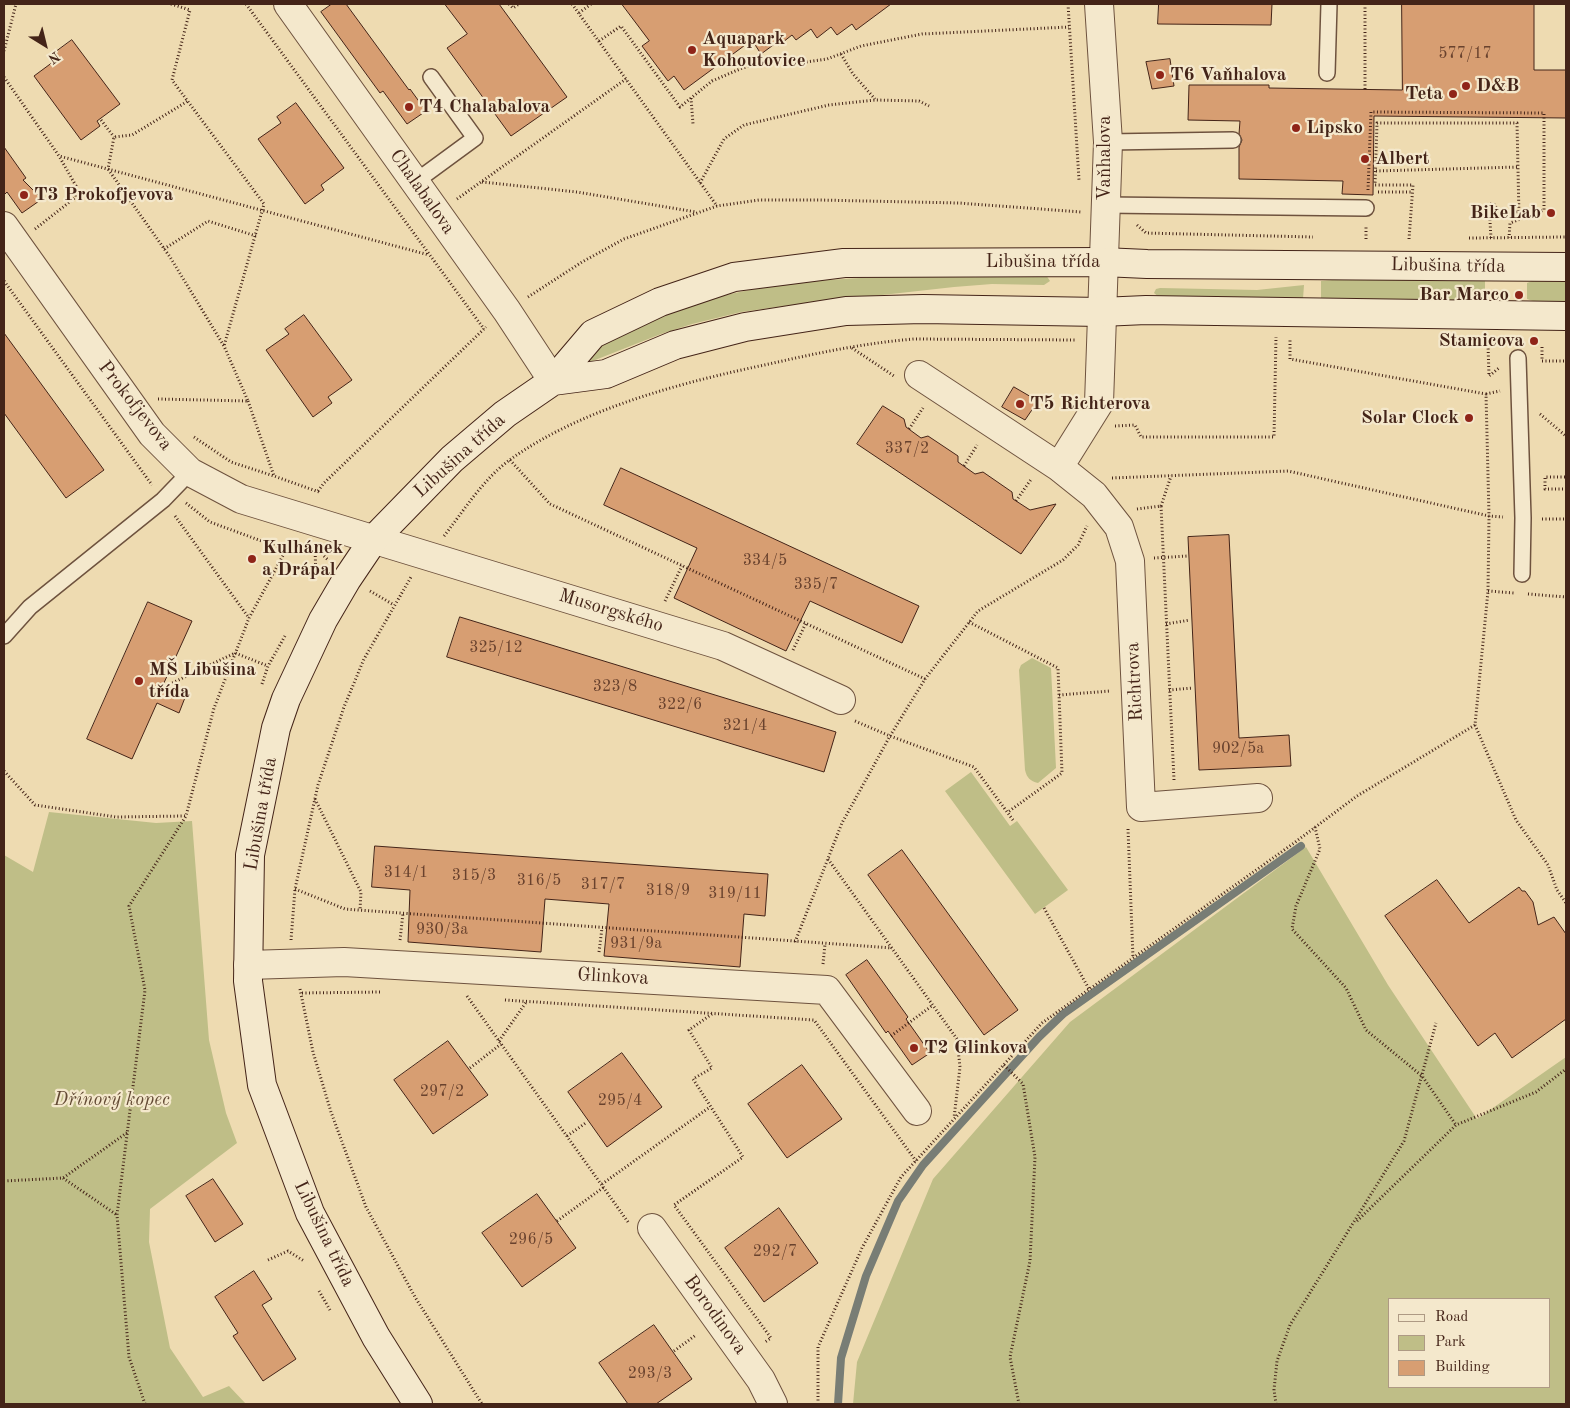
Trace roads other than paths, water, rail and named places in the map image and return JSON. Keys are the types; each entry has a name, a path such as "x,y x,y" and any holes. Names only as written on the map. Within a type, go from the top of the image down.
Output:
{"street":[{"name":"Chalabalova","path":"288,4 507,311 553,381"},
{"name":"Vaňhalova","path":"1100,4 1108,142 1089,207 1103,262 1101,312"},
{"name":"Prokofjevova","path":"16,230 152,434 190,472 241,499 374,539"},
{"name":"Libušina třída","path":"418,1404 376,1337 310,1213 262,1085 248,981 250,855 279,718 322,620 374,539 452,458 505,414 553,381 593,334 660,302 734,277 844,262 1103,262 1566,267"},
{"name":"Libušina třída","path":"553,381 606,374 676,345 745,327 846,311 923,309 1101,312 1146,310 1566,316"},
{"path":"1048,469 1099,404 1102,340 1101,312"},
{"name":"Richtrova","path":"908,377 1048,469 1094,495 1119,527 1130,560 1141,807 1258,798"},
{"name":"Musorgského","path":"374,539 723,646 847,710"},
{"name":"Glinkova","path":"248,965 344,962 827,990 917,1111"},
{"name":"Borodinova","path":"642,1227 745,1357 762,1380 773,1404"}],"lane":[{"path":"1327,73 1329,4"},
{"path":"415,182 475,138 431,78"},
{"path":"1108,142 1233,140"},
{"path":"1089,207 1366,208"},
{"path":"1518,358 1523,518 1522,574"},
{"path":"4,636 30,607 167,496 190,472"}],"waterway":[{"path":"838,1404 841,1358 866,1276 898,1201 923,1165 1039,1037 1063,1014 1301,846"}],"place":[{"name":"Aquapark Kohoutovice","path":"692,50"},
{"name":"T6 Vaňhalova","path":"1160,75"},
{"name":"D&B","path":"1466,86"},
{"name":"Teta","path":"1453,94"},
{"name":"T4 Chalabalova","path":"409,107"},
{"name":"Lipsko","path":"1296,128"},
{"name":"Albert","path":"1365,159"},
{"name":"T3 Prokofjevova","path":"24,195"},
{"name":"BikeLab","path":"1551,213"},
{"name":"Bar Marco","path":"1519,295"},
{"name":"Stamicova","path":"1534,341"},
{"name":"T5 Richterova","path":"1020,404"},
{"name":"Solar Clock","path":"1469,418"},
{"name":"Kulhánek a Drápal","path":"252,559"},
{"name":"MŠ Libušina třída","path":"139,681"},
{"name":"T2 Glinkova","path":"914,1048"}],"park label":[{"name":"Dřínový kopec","path":"112,1100"}]}
